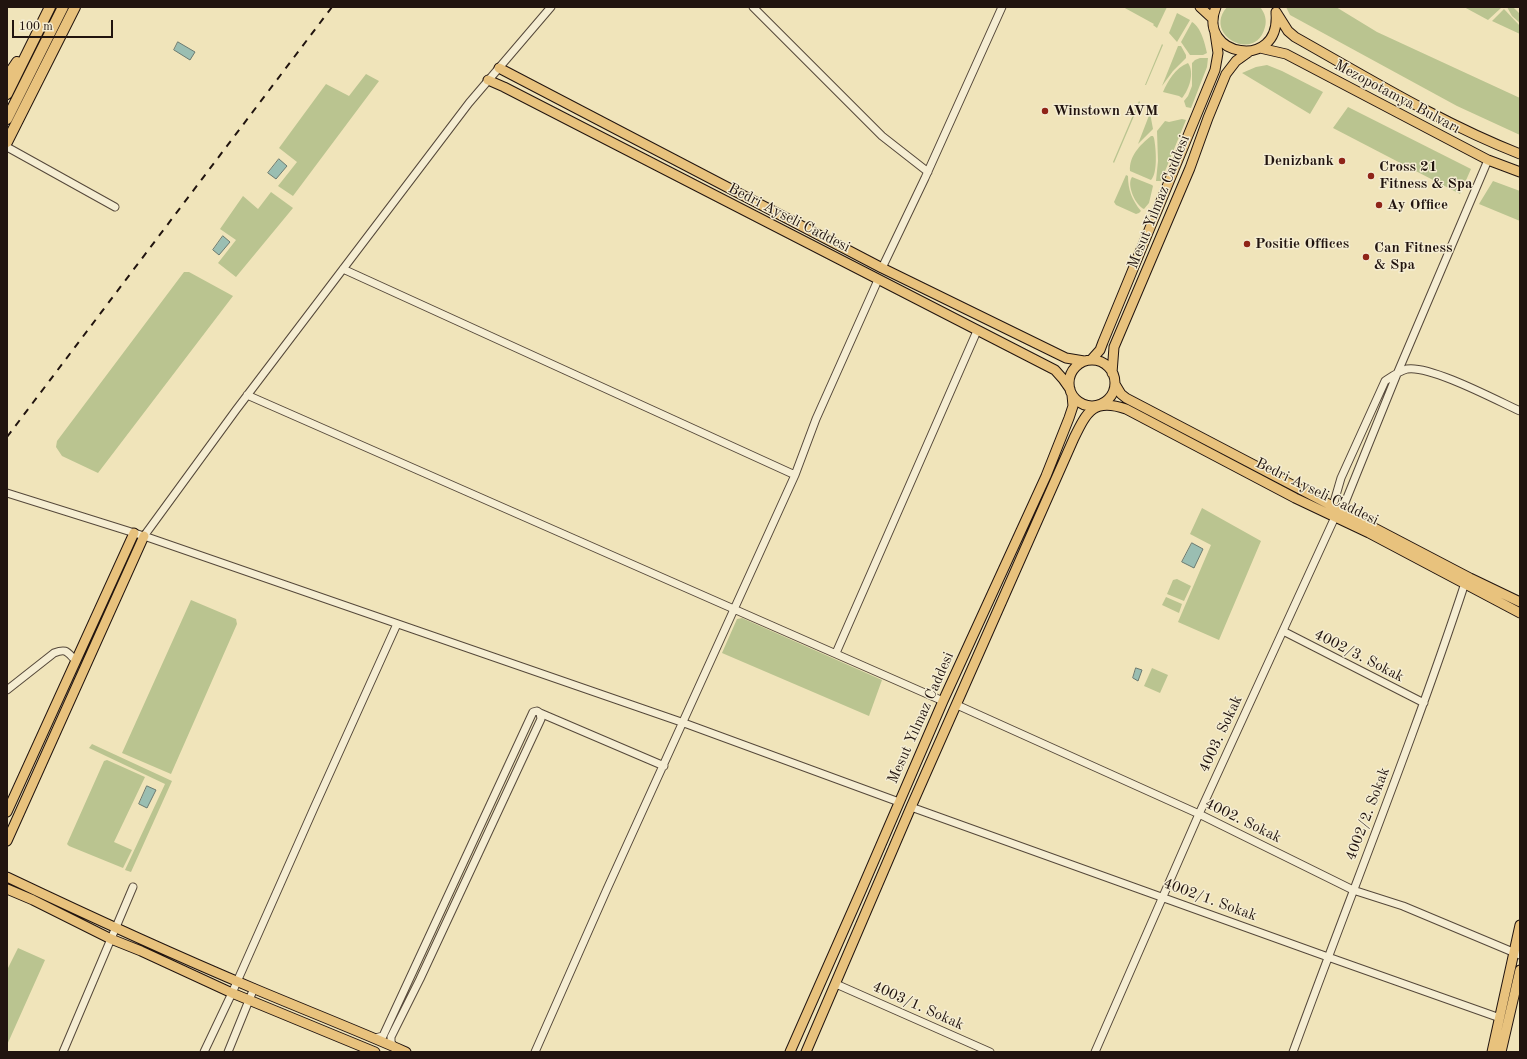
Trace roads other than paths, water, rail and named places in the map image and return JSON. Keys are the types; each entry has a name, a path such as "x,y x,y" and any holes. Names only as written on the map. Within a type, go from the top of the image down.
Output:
{"highway":[{"path":"7,94 50,7"},
{"path":"7,119 63,7"},
{"path":"7,142 75,7"},
{"path":"7,77 43,22"}],"main road":[{"path":"1200,7 1213,19 1216,7"},
{"path":"1215,32 1221,41 1230,48 1240,51 1250,51 1260,48 1268,42 1274,33 1277,22 1275,9"},
{"name":"Mezopotamya Bulvarı","path":"1275,9 1288,31 1295,37 1383,87 1452,123 1520,154"},
{"name":"Mesut Yılmaz Caddesi","path":"1088,361 1100,350 1215,70 1218,53 1213,19"},
{"name":"Mezopotamya Bulvarı","path":"1260,48 1286,54 1488,160 1520,172"},
{"name":"Mesut Yılmaz Caddesi","path":"1112,373 1114,347 1190,168 1223,82 1236,61 1250,51"},
{"name":"Bedri Ayseli Caddesi","path":"499,68 882,268 1066,358 1088,361"},
{"name":"Bedri Ayseli Caddesi","path":"488,80 1055,370 1071,392"},
{"path":"1088,361 1104,364 1112,373 1115,384 1112,395 1100,405 1093,406 1082,404 1071,392 1070,375 1073,369 1088,361"},
{"name":"Bedri Ayseli Caddesi","path":"1115,384 1121,394 1126,398 1336,513 1369,533 1520,612"},
{"name":"Mesut Yılmaz Caddesi","path":"790,1052 943,701 1046,476 1073,406 1071,392"},
{"name":"Bedri Ayseli Caddesi","path":"1100,405 1113,405 1126,409 1295,498 1336,513 1520,602"},
{"name":"Mesut Yılmaz Caddesi","path":"806,1052 911,807 1082,421 1088,413 1100,405"},
{"path":"7,812 134,532"},
{"path":"7,841 144,536"},
{"path":"7,874 17,881"},
{"path":"7,877 237,981 406,1052"},
{"path":"7,889 33,900 112,939 232,993 375,1052"},
{"path":"1492,1052 1517,954 1520,925"},
{"path":"1501,1052 1520,970"}],"street":[{"path":"144,536 247,395 469,103 551,7"},
{"path":"753,7 882,136 928,172"},
{"path":"882,268 928,172 1002,7"},
{"path":"7,147 115,207"},
{"path":"1336,513 1488,160"},
{"path":"343,269 795,475"},
{"path":"535,1052 607,889 684,723 734,608 795,475 816,419 878,280"},
{"path":"836,653 977,331"},
{"path":"1336,513 1341,478 1384,381 1406,370 1420,369 1441,375 1520,411"},
{"path":"247,395 943,701"},
{"path":"7,493 134,532 684,723 899,802"},
{"name":"4003. Sokak","path":"1094,1052 1199,814 1336,513"},
{"name":"4002/2. Sokak","path":"1293,1052 1424,703 1465,583"},
{"path":"204,1052 232,993 397,624"},
{"name":"4002/3. Sokak","path":"1283,631 1424,703"},
{"path":"7,690 54,653 63,650 67,651 76,661"},
{"name":"4002. Sokak","path":"957,705 1199,814 1353,890 1403,906 1517,954"},
{"path":"375,1038 383,1036 534,712 537,711 664,766"},
{"path":"394,1047 391,1042 391,1037 420,980 541,720 540,713"},
{"name":"4002/1. Sokak","path":"911,807 1500,1018"},
{"path":"63,1052 133,887"},
{"name":"4003/1. Sokak","path":"836,984 990,1052"},
{"path":"228,1052 254,988"}],"water":[{"path":"178,42 195,52 190,60 174,50"},
{"path":"279,159 287,166 276,179 268,173"},
{"path":"223,236 230,242 219,255 213,250"},
{"path":"1192,543 1203,549 1194,568 1182,562"},
{"path":"1136,668 1142,670 1138,681 1133,678"},
{"path":"147,786 156,790 147,808 139,804"}],"railway":[{"path":"7,437 332,7"}],"place":[{"name":"Winstown AVM","path":"1045,111"},
{"name":"Denizbank","path":"1342,161"},
{"name":"Cross 21 Fitness & Spa","path":"1371,176"},
{"name":"Ay Office","path":"1379,205"},
{"name":"Positie Offices","path":"1247,244"},
{"name":"Can Fitness & Spa","path":"1366,257"}]}
